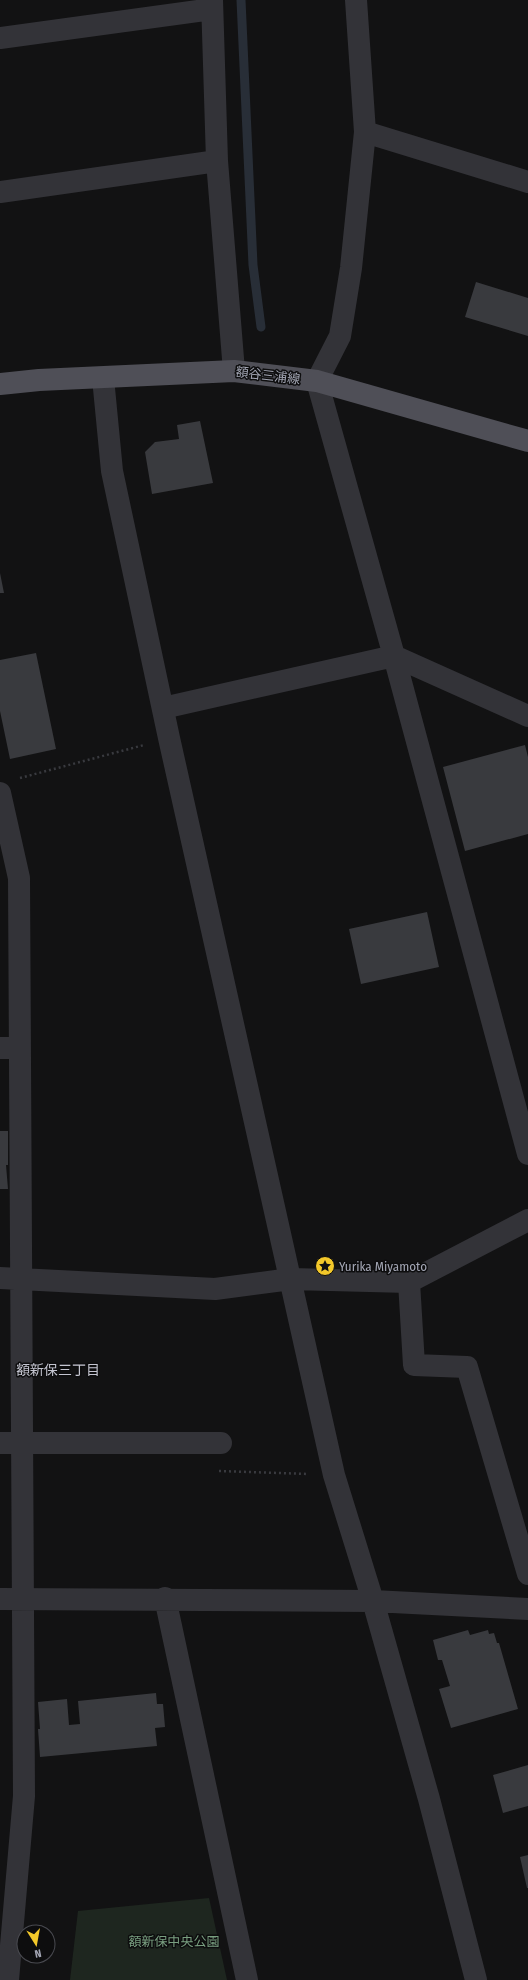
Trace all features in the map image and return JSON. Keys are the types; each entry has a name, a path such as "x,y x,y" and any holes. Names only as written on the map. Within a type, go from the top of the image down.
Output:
{"main road":[{"name":"額谷三浦線","path":"0,384 243,372 309,380 528,441"}],"street":[{"path":"356,0 365,132 351,268 340,336 309,380 394,656 528,1154"},
{"path":"0,38 212,4 217,161 243,372"},
{"path":"365,132 528,182"},
{"path":"0,192 217,161"},
{"path":"103,378 112,471 169,738 334,1475 373,1601 429,1799 476,1980"},
{"path":"163,708 394,656 528,716"},
{"path":"8,786 10,878 10,1278 22,1443 24,1796 8,1980"},
{"path":"10,1278 215,1289 291,1279 409,1282 528,1220"},
{"path":"409,1282 414,1365 467,1367 528,1574"},
{"path":"0,1443 220,1443"},
{"path":"165,1598 247,1980"},
{"path":"0,1599 165,1598 373,1601 528,1610"}],"path":[{"path":"8,786 169,738"},
{"path":"220,1443 218,1471 334,1475"}],"green space":[{"name":"額新保中央公園","path":"209,1898 227,1980 70,1980 78,1911"}],"building":[{"path":"476,282 528,298 528,336 465,317"},
{"path":"200,421 213,483 152,494 145,452 155,442 179,439 177,425"},
{"path":"0,573 4,593 0,593"},
{"path":"36,653 56,749 10,759 0,711 0,660"},
{"path":"525,745 528,757 528,834 465,851 443,767"},
{"path":"427,912 439,967 361,984 349,929"},
{"path":"0,1131 8,1131 8,1165 6,1165 8,1189 0,1189"},
{"path":"468,1630 470,1635 488,1630 489,1634 494,1633 497,1643 499,1643 518,1709 451,1728 439,1689 450,1686 442,1660 438,1660 433,1640"},
{"path":"156,1693 157,1704 163,1704 165,1727 155,1728 157,1746 40,1757 38,1702 67,1699 69,1725 80,1724 78,1701"},
{"path":"528,1765 528,1806 503,1813 493,1775"},
{"path":"528,1855 528,1888 527,1888 520,1857"}],"waterway":[{"path":"241,0 253,265 261,327"}],"place":[{"name":"Yurika Miyamoto","path":"325,1266"}],"district":[{"name":"額新保三丁目","path":"58,1370"}]}
